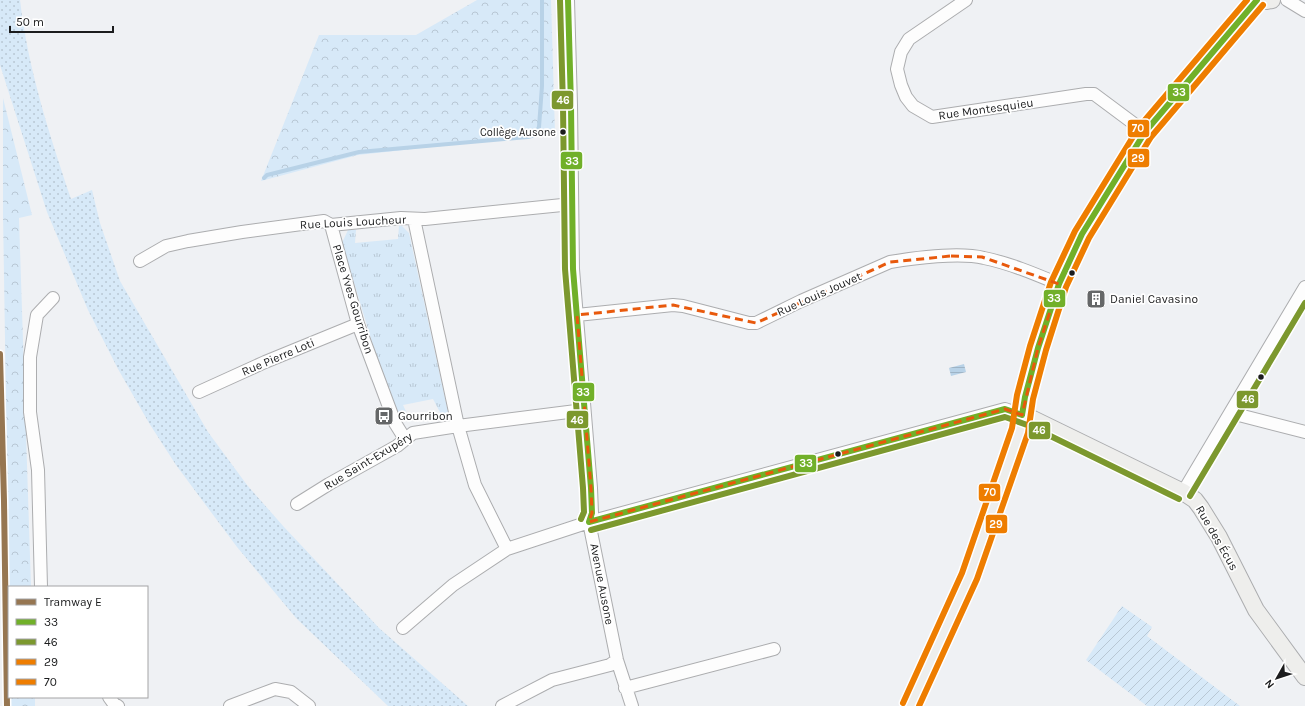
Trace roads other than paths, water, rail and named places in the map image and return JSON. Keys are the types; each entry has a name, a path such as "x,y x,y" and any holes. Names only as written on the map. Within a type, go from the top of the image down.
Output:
{"street":[{"name":"Avenue Ausone","path":"568,0 573,269 592,495 592,513 589,522 617,660 632,706"},
{"name":"Rue Montesquieu","path":"966,0 909,39 901,52 897,69 903,91 913,106 932,117 1094,94 1145,132"},
{"path":"910,706 969,576 1020,430 1025,396 1038,348 1059,284 1082,234 1145,132 1258,0 1266,2 1272,0"},
{"path":"1287,0 1305,12"},
{"name":"Rue Louis Loucheur","path":"140,261 166,246 188,241 324,221 331,225 402,218 425,219 572,204"},
{"path":"414,219 458,426 475,485 507,549"},
{"name":"Place Yves Gourribon","path":"331,225 358,324 395,423 405,439"},
{"name":"Rue Louis Jouvet","path":"576,315 673,305 683,306 749,323 756,323 801,301 890,262 951,256 982,257 1059,284"},
{"path":"1183,492 1305,287"},
{"path":"42,586 38,470 30,412 30,357 37,315 53,298"},
{"name":"Rue Pierre Loti","path":"199,392 265,362 358,324"},
{"path":"403,628 453,585 507,549 589,522 1005,409 1022,415"},
{"name":"Rue Saint-Exupéry","path":"297,504 329,484 397,446 413,433 584,410"},
{"path":"1231,413 1305,432"},
{"name":"Rue des Écus","path":"1022,415 1183,492 1195,500 1219,537 1256,610 1305,677"},
{"path":"625,688 774,649"},
{"path":"502,706 552,680 610,665 617,660"},
{"path":"230,706 275,689 291,692 309,706"},
{"path":"110,698 114,704 118,706"}],"waterway":[{"path":"264,178 267,175 359,152 528,137 535,135 539,127 542,86 542,0"}],"tram line":[{"name":"E","path":"0,354 7,706"}],"place":[{"name":"Collège Ausone","path":"563,132"},
{"name":"Daniel Cavasino","path":"1096,299"},
{"name":"Gourribon","path":"384,416"}]}
